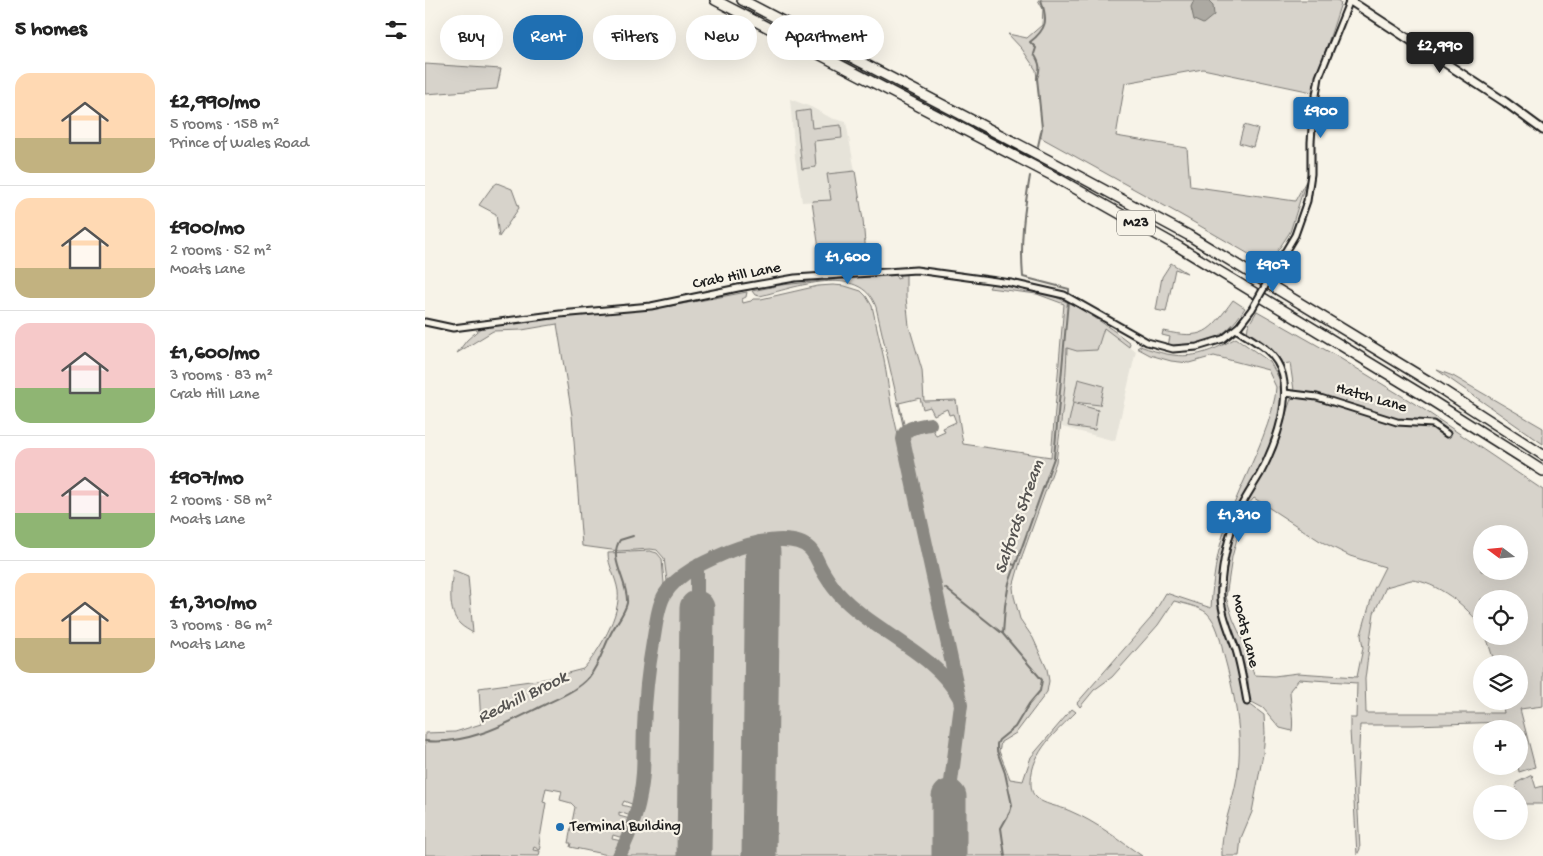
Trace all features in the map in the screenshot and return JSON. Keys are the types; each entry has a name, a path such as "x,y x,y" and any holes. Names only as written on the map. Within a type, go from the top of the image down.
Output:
{"highway":[{"name":"M23","path":"715,0 1047,173 1179,247 1426,396 1543,470"},
{"name":"M23","path":"742,0 1058,165 1188,236 1422,377 1543,455"}],"street":[{"path":"1349,0 1505,102 1543,130"},
{"name":"Crab Hill Lane","path":"425,322 453,328 560,314 651,306 795,278 916,270 1011,283 1064,295 1155,345 1187,349 1209,344 1223,339 1242,322 1295,235 1307,201 1311,174 1313,114 1319,77 1349,0"},
{"name":"Moats Lane","path":"1236,329 1275,358 1283,375 1285,394 1284,406 1267,459 1239,511 1233,527 1220,589 1225,618 1241,670 1247,702"},
{"name":"Hatch Lane","path":"1285,394 1317,397 1397,422 1433,424 1447,434"}],"shaded area":[{"path":"1038,0 1337,0 1341,3 1312,92 1203,69 1125,83 1116,136 1187,148 1190,186 1295,201 1306,181 1290,232 1268,265 1040,137 1042,128 1036,70 1022,49 1008,34 1027,38 1042,25 1043,9"},
{"path":"1194,0 1208,0 1213,5 1214,15 1203,24 1194,20 1191,7"},
{"path":"425,64 501,69 497,89 425,94"},
{"path":"790,99 811,107 831,118 846,122 855,171 827,175 831,200 802,202 795,157"},
{"path":"810,110 812,128 841,125 842,138 814,141 816,167 802,169 796,112"},
{"path":"1244,125 1258,129 1253,147 1239,143"},
{"path":"855,171 863,220 867,266 822,269 812,201 831,200 827,174"},
{"path":"497,183 512,189 519,208 499,237 496,214 479,205"},
{"path":"1171,263 1187,273 1175,269 1166,312 1156,310 1162,277"},
{"path":"896,274 897,279 900,278 899,274 906,274 909,326 922,370 924,401 956,400 963,444 1051,457 1064,304 1037,294 989,288 992,283 1019,286 1066,302 1093,316 1130,343 1129,347 1104,328 1097,350 1077,351 1067,348 1056,462 1021,559 1013,587 1020,619 1033,638 1047,669 1049,681 1047,692 1016,733 1001,742 999,751 1010,779 1023,781 1031,757 1072,709 1076,712 1040,751 1032,770 1031,787 1033,793 1042,801 1066,809 1089,820 1142,856 954,856 955,778 965,702 920,506 907,436 933,429 936,436 945,432 943,428 956,422 953,414 949,415 947,409 934,415 930,407 923,409 920,398 899,403 903,425 876,307 868,293 856,285 841,282 824,282 807,284 760,296 755,295 752,291 781,285"},
{"path":"818,286 845,286 861,291 872,306 884,359 891,404 951,668 951,673 949,674 944,673 926,657 850,601 832,579 815,550 804,541 776,536 755,539 701,560 670,583 667,581 664,558 657,550 619,551 582,546 572,415 557,324 522,330 493,331 457,353 467,340 484,325 671,306 747,292 746,297 742,299 743,303 753,299 761,299"},
{"path":"1233,300 1245,308 1229,328 1213,339 1193,345 1168,345 1170,337 1162,335 1163,331 1188,335 1204,331 1218,320"},
{"path":"1257,311 1420,407 1543,490 1543,706 1528,708 1528,655 1492,655 1489,645 1528,645 1528,590 1473,590 1473,616 1451,596 1420,581 1411,580 1386,587 1374,613 1365,679 1366,713 1504,713 1504,710 1520,710 1523,720 1473,720 1473,723 1414,725 1360,725 1357,794 1360,849 1357,855 1350,718 1356,718 1357,683 1299,679 1290,690 1292,731 1280,728 1263,708 1250,701 1248,680 1240,648 1229,623 1223,601 1223,585 1236,525 1242,508 1279,434 1291,399 1295,397 1290,363 1281,364 1275,356 1247,334 1248,326","holes":["1254,498 1320,541 1350,556 1385,567 1374,589 1361,635 1363,648 1357,677 1298,673 1274,676 1254,675 1246,648 1233,619 1226,597 1232,557 1246,507"]},
{"path":"1105,324 1130,343 1129,347 1136,351 1115,441 1062,427 1067,347 1077,351 1097,350"},
{"path":"1236,338 1270,362 1281,382 1282,394 1279,418 1262,466 1247,490 1221,567 1217,589 1220,607 1238,666 1245,703 1264,715 1265,733 1252,812 1241,838 1239,856 1222,856 1223,836 1237,777 1239,729 1231,682 1219,636 1216,626 1207,613 1196,607 1174,601 1158,625 1112,677 1094,690 1080,707 1077,703 1151,618 1166,593 1211,608 1213,581 1221,542 1234,504 1263,438 1275,397 1276,387 1268,370 1214,356 1189,363 1171,361 1150,355 1137,348 1140,346 1167,354 1189,356 1211,350"},
{"path":"1437,370 1453,376 1543,428 1543,444"},
{"path":"1078,379 1104,386 1100,405 1073,402"},
{"path":"1073,403 1098,410 1095,430 1068,426"},
{"path":"767,544 787,545 806,550 825,583 841,602 860,619 919,660 947,686 955,699 957,712 945,789 943,856 623,856 638,819 645,790 649,697 659,623 666,599 683,580 711,563"},
{"path":"650,551 657,553 662,559 664,583 657,605 648,655 640,719 640,775 634,805 624,801 622,805 633,808 631,816 619,812 619,816 630,819 627,827 616,824 615,827 627,830 623,838 613,835 612,839 622,841 616,855 570,847 571,843 568,843 575,807 571,803 560,800 562,791 546,788 543,802 546,803 539,844 541,847 540,850 534,847 533,850 540,851 539,856 425,855 425,733 455,732 481,724 479,688 545,679 583,669 602,643 616,610 618,591 608,553"},
{"path":"453,570 468,576 473,633 460,624 453,612 451,584"},
{"path":"1528,740 1535,767 1528,769"},
{"path":"1532,775 1536,788 1543,786 1543,804 1528,804 1528,785 1516,785 1516,783"}],"waterway":[{"name":"Salfords Stream","path":"1038,146 1042,128 1037,78 1039,66 1034,54 1036,48 1030,42 1040,33 1045,24 1045,13 1041,0"},
{"name":"Salfords Stream","path":"1030,176 1023,226 1023,277 1069,289 1069,292"},
{"name":"Salfords Stream","path":"1003,634 1009,583 1054,458 1068,301"},
{"name":"Redhill Brook","path":"425,741 456,740 499,727 559,698 584,682 596,667 611,633 626,607 627,595 616,555 620,540 633,536"},
{"name":"Redhill Brook","path":"1007,563 1015,565"},
{"name":"Salfords Stream","path":"945,588 1003,634 1042,680 1040,691 1029,704 1015,727 999,740 997,744 997,751 1005,773 1012,805 1001,828 1005,856"}],"taxiway":[{"path":"930,424 909,429 906,431 903,439 961,705 949,797"},
{"path":"619,856 632,826 640,794 643,773 647,685 660,605 665,594 678,579 712,559 738,548 760,542 782,540 803,544 810,549 831,584 852,607 920,655 949,683 960,699"},
{"path":"697,608 697,569 699,565"}],"runway":[{"path":"759,856 763,552"},
{"path":"694,856 697,608"},
{"path":"949,797 949,856"}],"place":[{"name":"Terminal Building","path":"560,827"}]}
